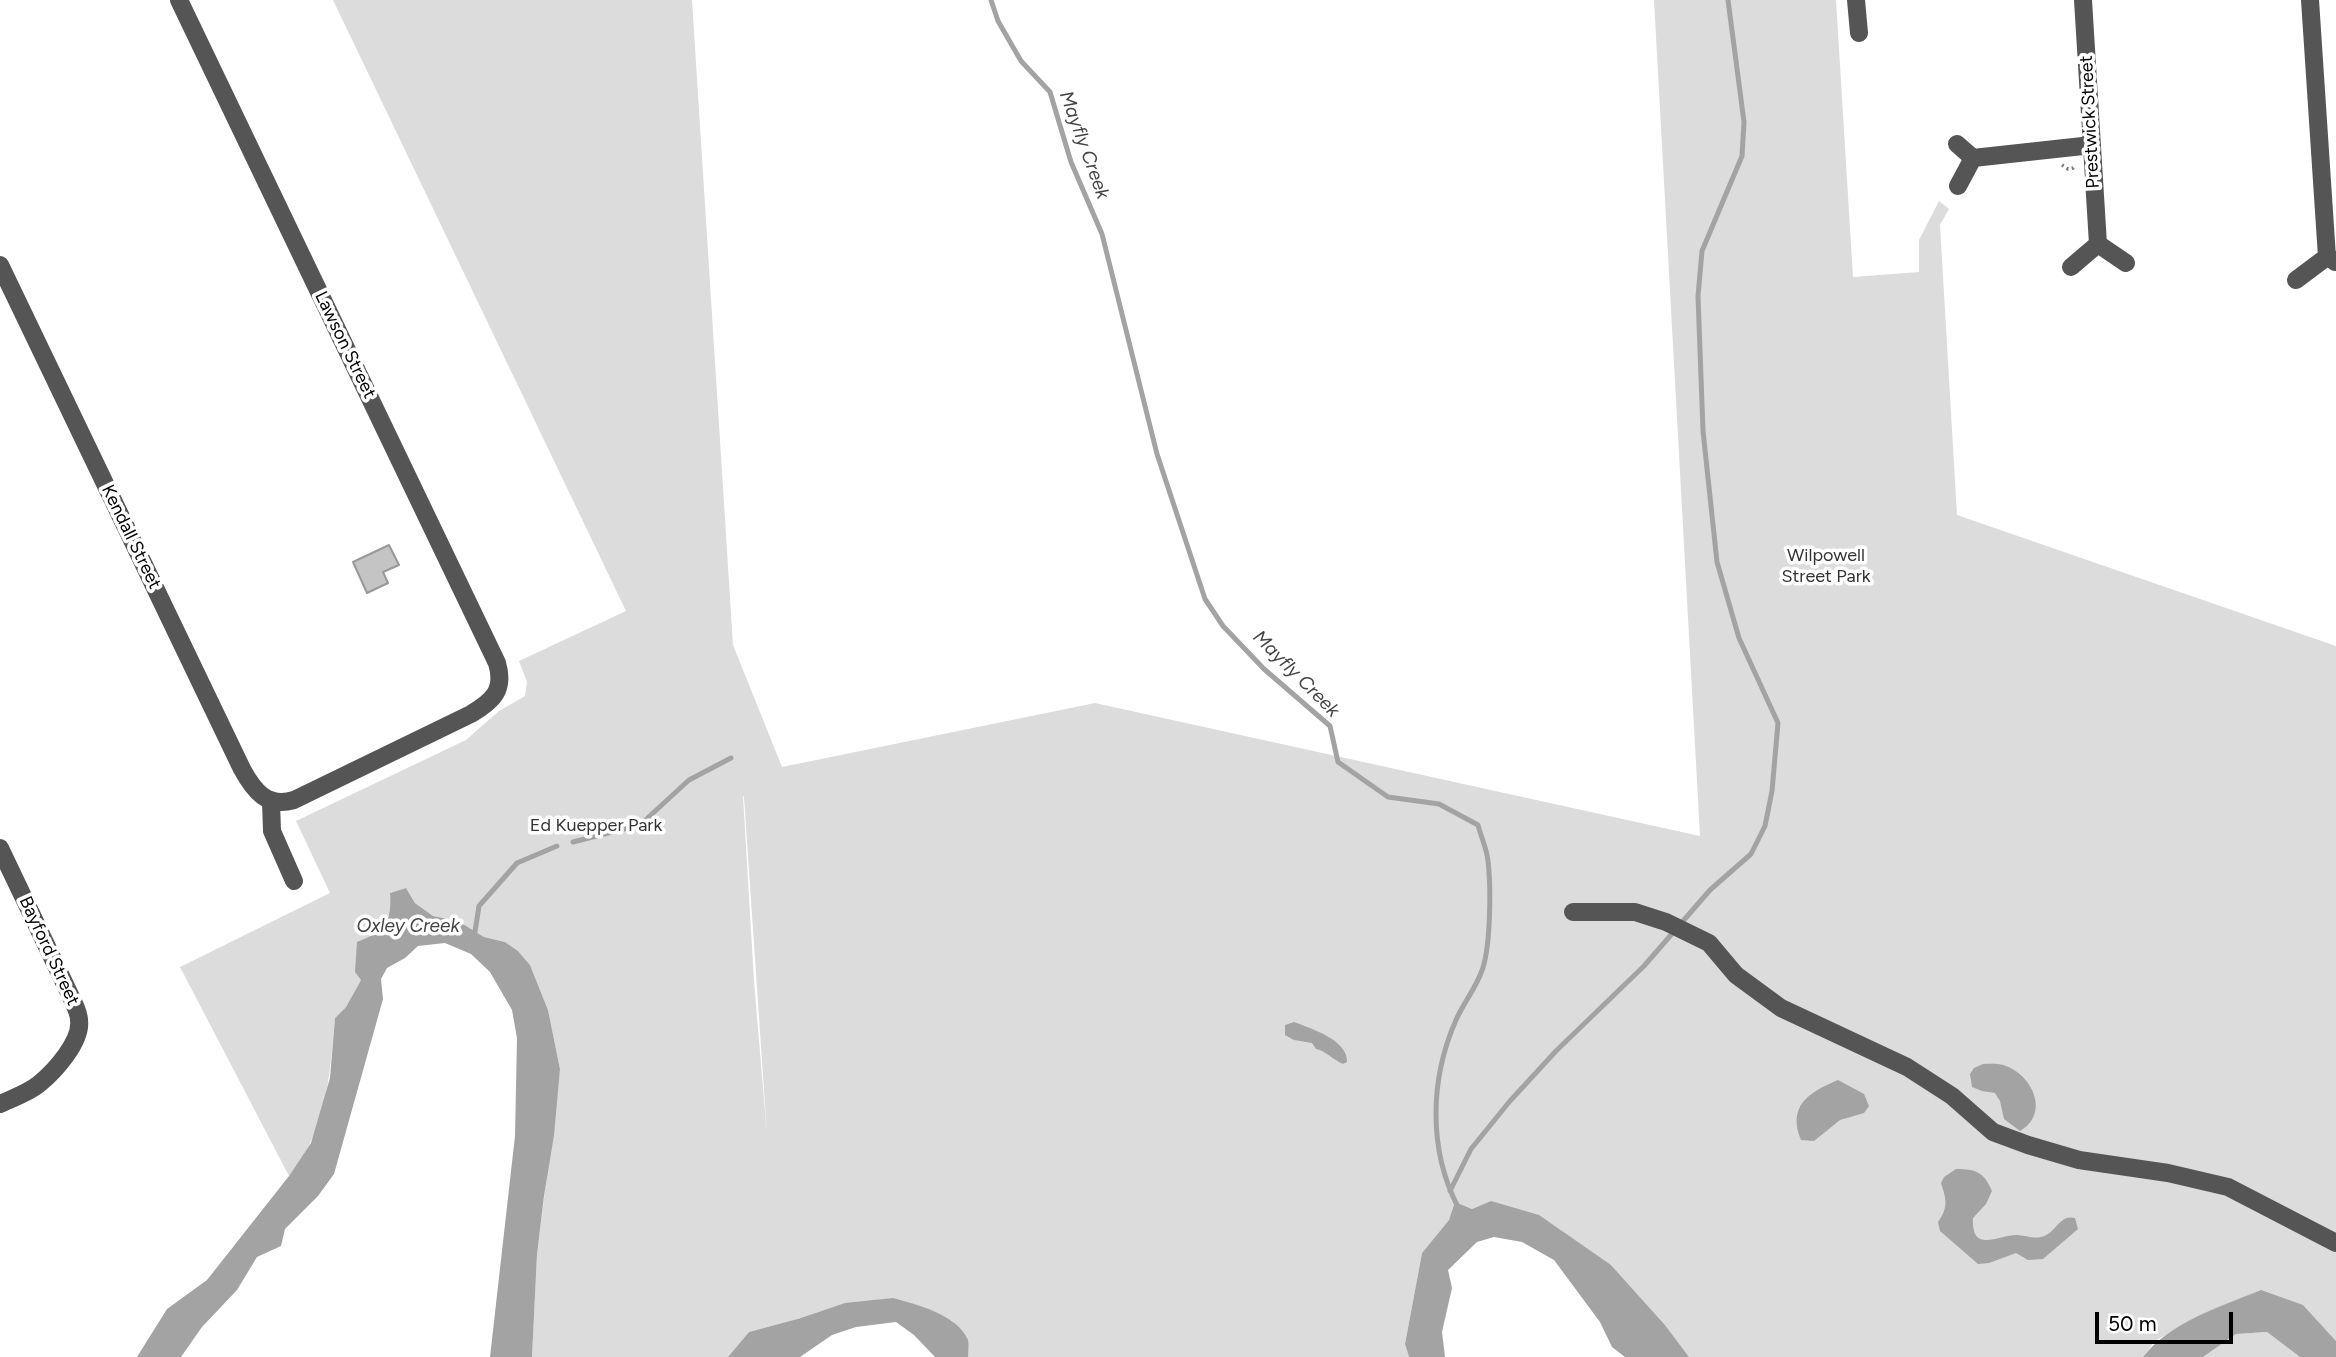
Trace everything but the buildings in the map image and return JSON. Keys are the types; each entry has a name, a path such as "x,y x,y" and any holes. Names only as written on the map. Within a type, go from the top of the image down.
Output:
{"street":[{"name":"Lawson Street","path":"179,0 500,674 492,699 471,714 294,800 285,803 271,802"},
{"path":"1856,0 1859,33"},
{"name":"Prestwick Street","path":"2083,0 2098,244"},
{"path":"2296,280 2332,260 2310,0"},
{"path":"1957,144 1973,158 2092,145"},
{"path":"1958,186 1973,158"},
{"path":"2071,267 2098,244 2126,263"},
{"name":"Kendall Street","path":"0,265 242,769 258,793 271,802"},
{"path":"271,802 272,831 294,881"},
{"name":"Bayford Street","path":"0,848 72,999 79,1020 79,1029 73,1045 46,1077 28,1091 0,1104"},
{"path":"1573,912 1635,912 1666,922 1709,943 1736,975 1781,1008 1907,1067 1952,1096 1993,1132 2079,1160 2168,1172 2228,1187 2336,1243"}],"green space":[{"path":"333,0 692,0 733,645 782,767 1095,703 1700,836 1654,0 1836,0 1853,277 1919,272 1919,240 1939,201 1949,209 1940,225 1957,515 2336,646 2336,1341 2303,1305 2204,1314 2155,1341 2143,1357 1689,1357 1665,1325 1611,1265 1491,1201 1472,1209 1456,1203 1449,1220 1422,1253 1405,1344 1409,1357 968,1357 968,1341 951,1320 801,1318 749,1332 728,1357 532,1357 537,1255 560,1069 548,1010 530,965 518,951 505,942 484,937 458,921 433,916 415,903 406,888 390,893 391,911 379,933 361,980 346,1007 335,1018 328,1082 321,1113 308,1147 289,1176 180,967 330,893 296,821 466,740 499,711 525,696 527,682 519,661 626,611","holes":["744,797 767,1135 754,981"]},
{"path":"2267,1332 2300,1357 2203,1357 2236,1334"}],"water":[{"name":"Oxley Creek","path":"406,888 415,903 433,916 458,921 484,937 505,942 518,951 530,965 548,1010 560,1069 554,1135 537,1255 532,1357 490,1357 515,1136 517,1038 512,1010 490,972 471,954 445,943 418,946 405,958 387,968 381,979 383,999 334,1174 318,1196 285,1229 281,1246 257,1257 237,1290 202,1327 181,1357 137,1357 167,1309 207,1280 289,1176 311,1143 330,1078 335,1018 346,1007 361,980 355,972 357,942 385,925 390,912 390,893"},
{"path":"1294,1022 1328,1036 1342,1047 1347,1062 1339,1062 1316,1049 1312,1043 1294,1040 1285,1035 1285,1025"},
{"path":"1983,1064 2006,1066 2016,1071 2030,1086 2036,1106 2034,1115 2029,1124 2020,1131 2004,1119 2000,1101 1995,1093 1972,1087 1970,1074 1974,1068"},
{"path":"1838,1080 1864,1094 1869,1106 1864,1113 1840,1120 1814,1141 1801,1140 1797,1118 1803,1102 1810,1095"},
{"path":"1956,1169 1978,1173 1992,1191 1986,1204 1973,1218 1976,1236 1981,1239 2017,1235 2041,1237 2070,1217 2075,1218 2078,1229 2043,1259 2028,1260 2016,1253 1978,1264 1940,1231 1938,1222 1946,1203 1941,1183 1944,1177"},
{"path":"1491,1201 1539,1215 1611,1265 1665,1325 1689,1357 1625,1357 1612,1347 1600,1322 1554,1260 1522,1242 1494,1237 1477,1242 1448,1270 1452,1288 1442,1332 1445,1357 1409,1357 1405,1344 1422,1253 1449,1220 1455,1202 1472,1209"},
{"path":"2261,1290 2303,1305 2336,1341 2336,1357 2300,1357 2267,1332 2236,1334 2203,1357 2143,1357 2167,1334 2181,1325"},
{"path":"893,1298 935,1312 955,1323 968,1340 968,1357 935,1357 914,1335 896,1322 856,1327 832,1335 800,1357 728,1357 749,1332 845,1303"}],"waterway":[{"name":"Mayfly Creek","path":"991,0 998,21 1021,61 1050,92 1071,162 1102,234 1157,454 1205,599 1223,626 1264,669 1330,726 1338,762 1388,797 1439,804 1478,825 1489,872 1487,949 1478,979 1447,1043 1437,1090 1437,1138 1441,1162 1458,1207"},
{"path":"1450,1191 1471,1149 1510,1101 1556,1051 1644,966 1710,890 1751,854 1765,826 1772,791 1778,723 1739,638 1717,562 1703,431 1698,296 1702,251 1742,156 1744,122 1728,0"},
{"path":"573,842 640,825 689,780 731,758"},
{"path":"474,938 479,906 517,863 557,846"}],"park label":[{"name":"Wilpowell Street Park","path":"1826,566"},
{"name":"Ed Kuepper Park","path":"596,826"}]}
